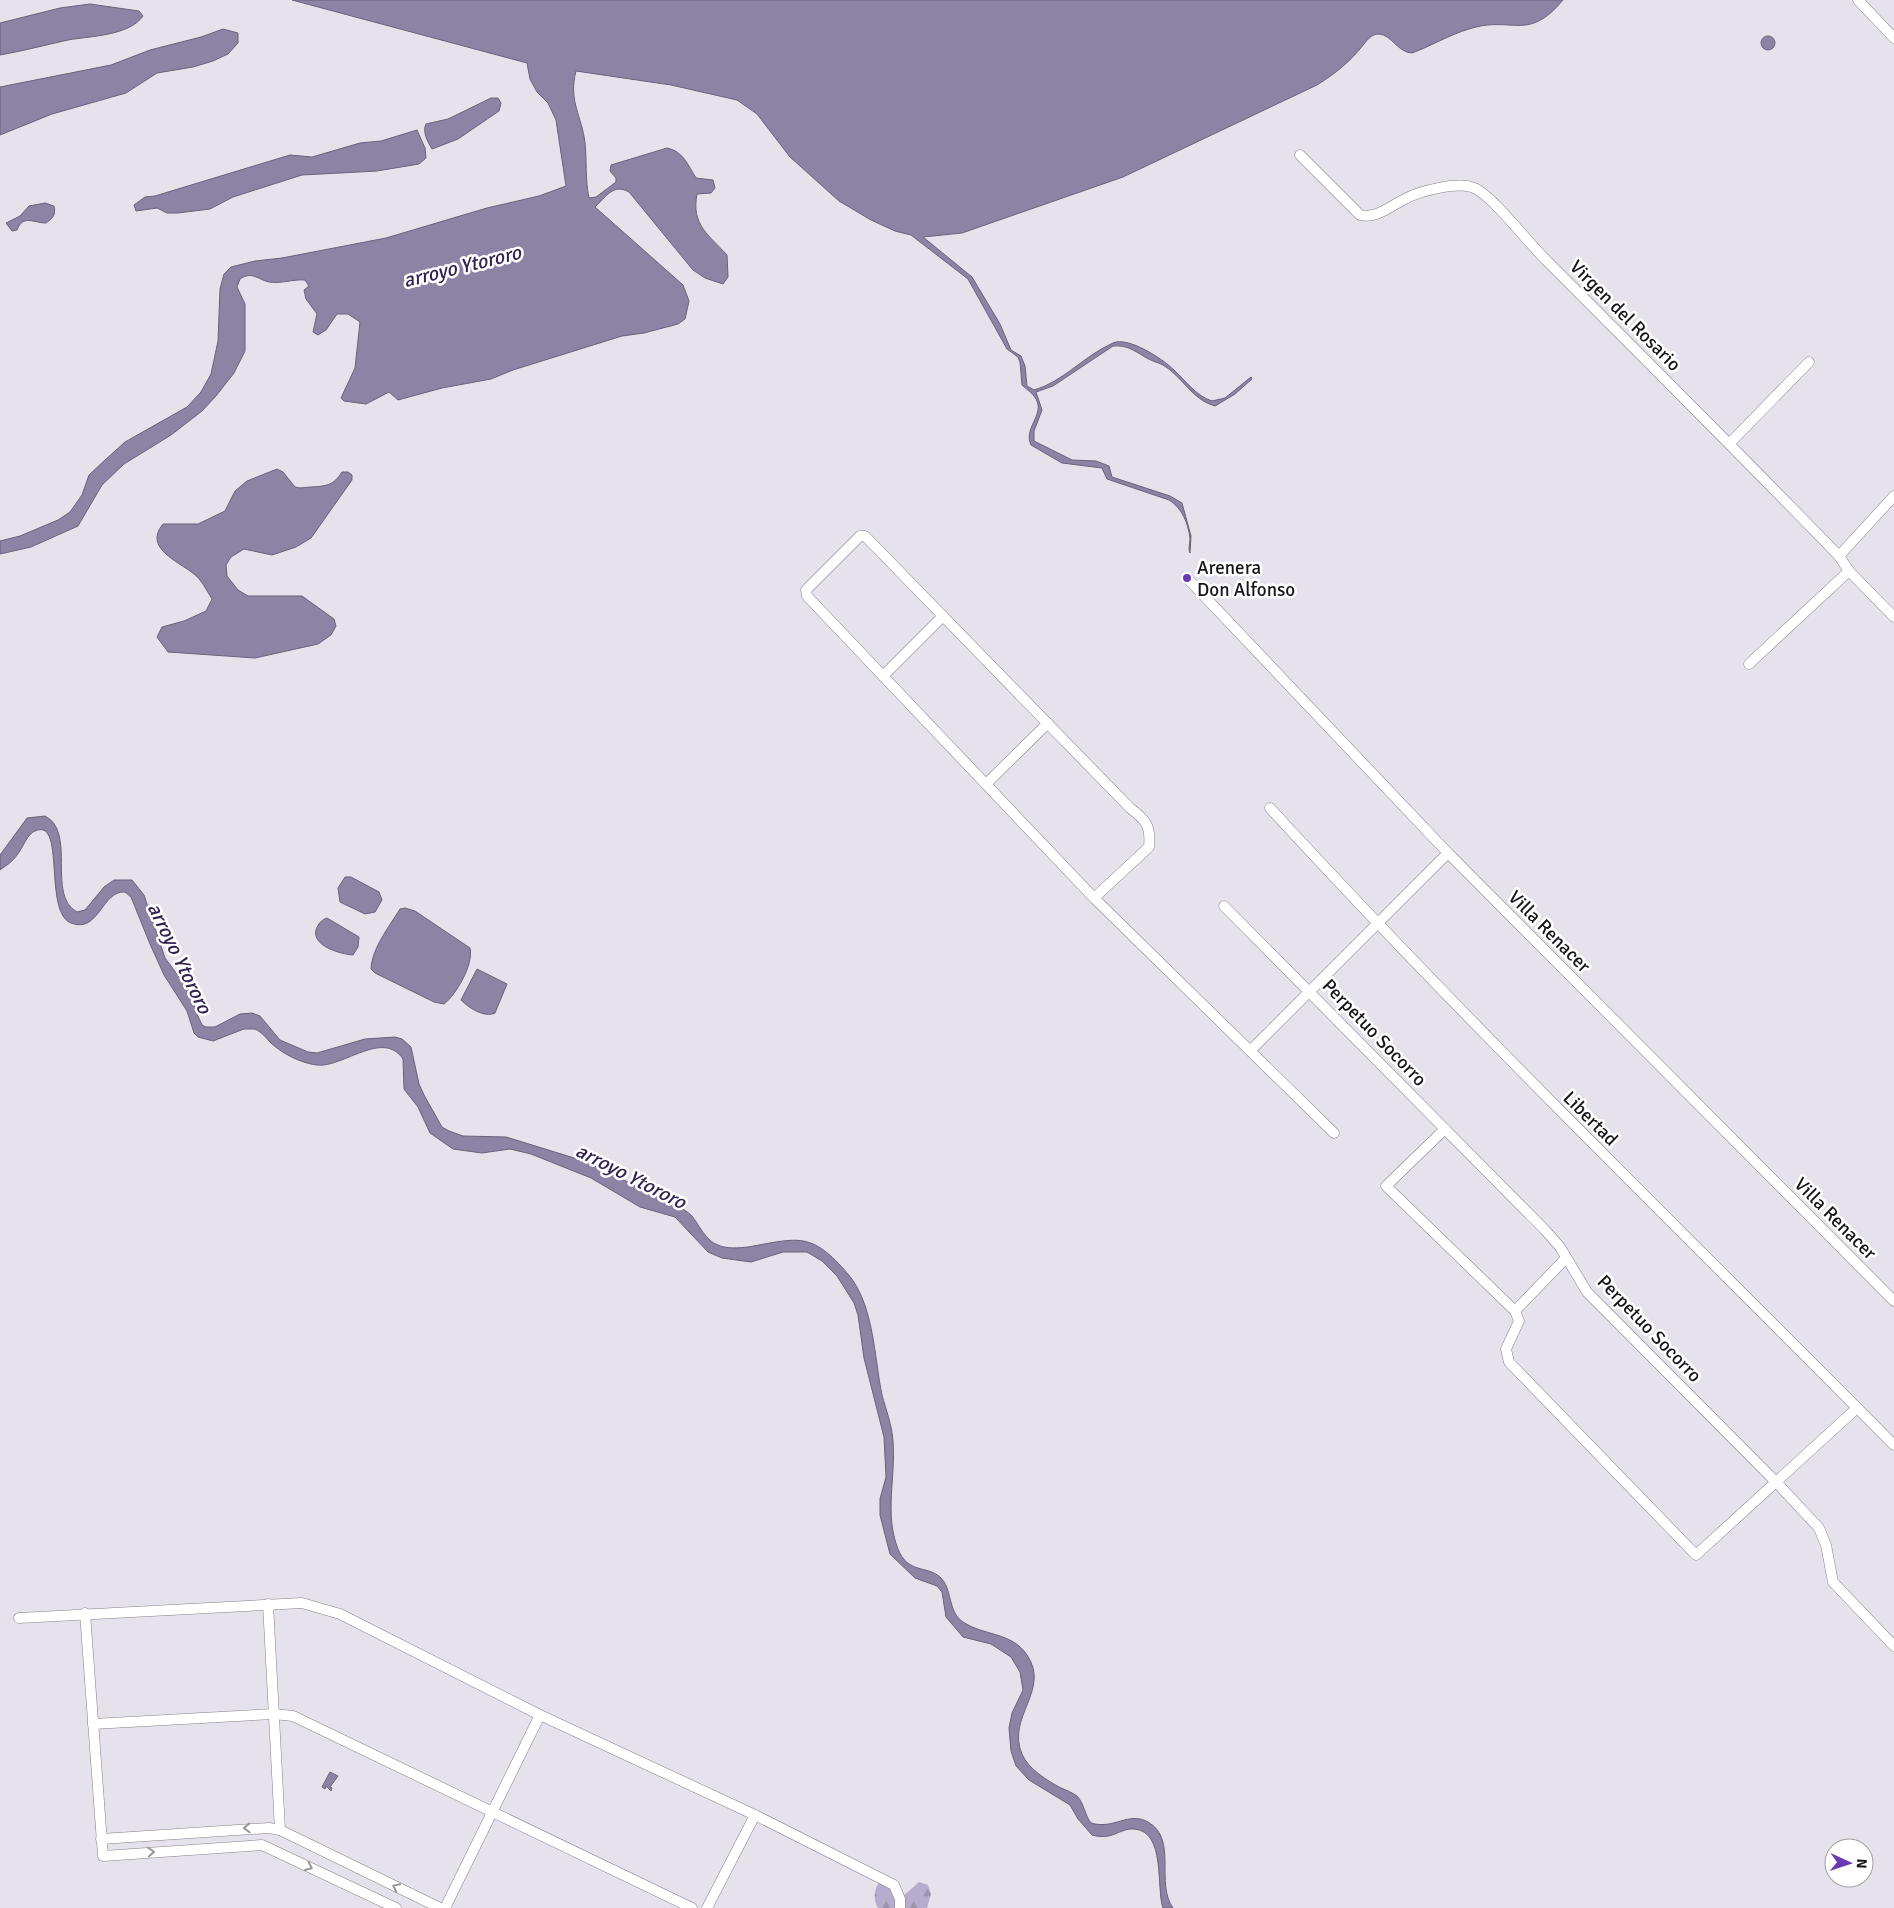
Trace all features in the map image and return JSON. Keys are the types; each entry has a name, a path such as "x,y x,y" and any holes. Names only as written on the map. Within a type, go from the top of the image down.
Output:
{"street":[{"path":"1858,0 1894,38"},
{"name":"Virgen del Rosario","path":"1300,155 1360,216 1368,217 1406,198 1436,189 1463,185 1482,193 1537,252 1730,443 1839,556 1849,571 1894,617"},
{"path":"1730,443 1809,362"},
{"path":"1839,556 1894,496"},
{"path":"1094,898 1149,847 1151,831 1141,816 1130,808 944,616 865,536 860,536 805,593 1094,898 1334,1133"},
{"path":"1749,664 1849,571"},
{"name":"Villa Renacer","path":"1188,579 1448,853 1894,1301"},
{"path":"883,676 944,616"},
{"path":"987,784 1048,723"},
{"name":"Libertad","path":"1270,808 1377,925 1572,1124 1894,1445"},
{"path":"1250,1051 1448,853"},
{"name":"Perpetuo Socorro","path":"1224,906 1545,1230 1560,1247 1565,1259 1587,1292 1776,1482 1819,1528 1826,1545 1833,1582 1894,1646"},
{"path":"1445,1129 1386,1186 1515,1311 1519,1321 1506,1349 1509,1362 1696,1555 1857,1408"},
{"path":"1515,1311 1565,1259"},
{"path":"19,1618 302,1603 340,1614 540,1715 755,1815 894,1885 900,1899 900,1908"},
{"path":"268,1604 280,1830"},
{"path":"84,1614 102,1856 262,1846 396,1908"},
{"path":"92,1724 274,1714 293,1716 692,1908"},
{"path":"445,1908 540,1715"},
{"path":"707,1908 755,1815"},
{"path":"101,1839 253,1828 280,1830 440,1908"}],"green space":[{"path":"886,1875 898,1882 902,1897 919,1882 928,1885 931,1894 927,1908 878,1908 875,1894 877,1886"}],"water":[{"name":"arroyo Ytororo","path":"292,0 1563,0 1539,21 1519,25 1484,25 1454,34 1412,53 1402,50 1384,35 1374,35 1342,67 1317,85 1123,177 962,233 923,237 972,277 1000,324 1011,350 1021,356 1025,366 1027,386 1034,390 1055,381 1103,348 1119,342 1136,346 1154,355 1169,365 1196,392 1212,401 1225,398 1251,377 1252,379 1235,394 1215,406 1200,399 1163,365 1150,360 1130,348 1113,346 1053,386 1036,392 1042,410 1034,431 1034,441 1072,460 1096,461 1109,466 1112,477 1170,496 1182,503 1191,536 1190,553 1188,527 1181,512 1174,503 1107,479 1102,468 1062,463 1031,445 1029,439 1031,427 1038,411 1036,399 1022,385 1018,357 1007,349 968,279 911,235 895,231 871,220 839,201 790,157 757,114 737,100 671,85 576,71 574,91 585,143 589,198 596,197 616,182 616,178 610,171 611,165 667,148 681,155 696,178 713,180 715,188 711,193 697,194 696,205 699,222 703,229 727,255 728,277 723,284 705,278 693,270 629,192 618,189 614,190 606,195 595,207 683,285 689,301 685,319 678,324 644,333 622,336 513,370 491,379 442,388 398,400 389,392 366,404 344,401 341,398 355,368 360,322 348,314 337,314 326,330 318,335 313,332 317,314 306,299 304,290 309,286 305,280 269,282 254,276 244,277 240,279 237,287 245,304 245,351 234,373 216,396 202,411 171,435 124,464 102,485 78,526 31,547 0,554 0,541 20,536 58,520 70,512 82,495 89,475 105,460 125,442 187,407 201,392 211,374 218,341 220,289 224,274 231,267 386,238 487,208 539,196 566,186 556,120 548,103 537,92 530,79 527,63"},
{"path":"90,4 139,11 143,16 137,23 128,28 108,34 68,40 0,55 0,23 60,8"},
{"path":"223,29 238,33 238,43 228,54 193,67 157,73 126,93 52,114 0,135 0,87 111,65 150,50 201,37"},
{"path":"1765,36 1771,36 1775,43 1771,50 1765,50 1761,46 1761,40"},
{"path":"491,98 498,98 501,103 499,111 458,139 432,149 425,134 426,124 448,119"},
{"path":"417,130 425,148 426,158 419,164 377,171 302,175 233,197 210,209 167,213 157,208 136,211 134,205 145,197 155,196 290,155 312,157 360,143 381,141"},
{"path":"45,203 54,206 55,209 53,216 46,223 29,220 22,222 17,230 12,231 6,223 20,216 29,206"},
{"path":"277,469 283,472 297,488 332,483 342,472 348,472 352,475 352,480 311,538 296,547 272,555 244,549 231,557 226,565 227,576 238,590 248,596 302,596 334,619 336,626 331,635 318,644 255,658 168,652 157,637 162,627 184,621 206,611 212,599 197,576 172,559 160,547 157,540 158,533 163,524 198,524 225,511 235,491 247,481"},
{"path":"45,816 54,824 59,835 63,892 68,904 77,912 85,910 104,887 114,880 132,880 144,895 165,958 191,993 202,1025 215,1027 240,1014 252,1013 260,1016 280,1040 308,1052 317,1053 365,1039 395,1037 402,1039 411,1047 419,1084 424,1095 442,1127 449,1131 463,1136 506,1137 584,1161 682,1208 692,1216 710,1240 721,1246 741,1248 780,1241 803,1241 814,1244 835,1260 857,1286 872,1331 882,1395 892,1435 894,1455 891,1495 892,1522 894,1536 902,1557 912,1566 935,1573 940,1577 947,1588 954,1612 963,1622 1014,1642 1027,1655 1033,1668 1034,1680 1032,1692 1019,1728 1022,1754 1034,1770 1077,1796 1091,1823 1099,1825 1134,1818 1148,1822 1157,1830 1162,1839 1166,1886 1168,1898 1173,1908 1163,1908 1155,1850 1151,1839 1144,1832 1129,1829 1105,1836 1092,1835 1078,1819 1070,1805 1029,1780 1016,1766 1011,1751 1009,1728 1012,1713 1023,1690 1020,1672 1011,1657 991,1644 963,1637 946,1617 942,1592 937,1586 915,1578 890,1554 880,1515 880,1499 886,1477 884,1437 864,1358 858,1315 854,1303 837,1276 822,1261 807,1252 783,1252 751,1262 722,1258 708,1252 675,1217 640,1207 591,1178 531,1154 510,1149 482,1153 453,1149 430,1133 418,1107 404,1089 403,1059 395,1051 385,1048 374,1049 339,1061 317,1065 288,1055 255,1029 244,1029 213,1041 198,1037 194,1033 187,1011 164,975 131,897 125,892 117,893 88,923 80,925 71,923 63,915 58,902 53,851 50,838 44,830 32,833 15,857 0,870 0,855 27,818"},
{"path":"345,877 351,877 379,892 382,900 375,912 365,914 340,902 338,888"},
{"path":"405,908 415,911 470,948 471,955 463,979 454,994 444,1004 434,1002 375,973 371,969 374,953 382,938 400,909"},
{"path":"327,918 359,937 358,947 353,955 335,951 318,941 316,930 321,921"},
{"path":"477,969 507,984 495,1013 482,1013 472,1009 461,1000"},
{"path":"330,1772 338,1776 330,1787 332,1788 331,1791 326,1786 325,1789 322,1787"}],"place":[{"name":"Arenera Don Alfonso","path":"1187,578"}]}
